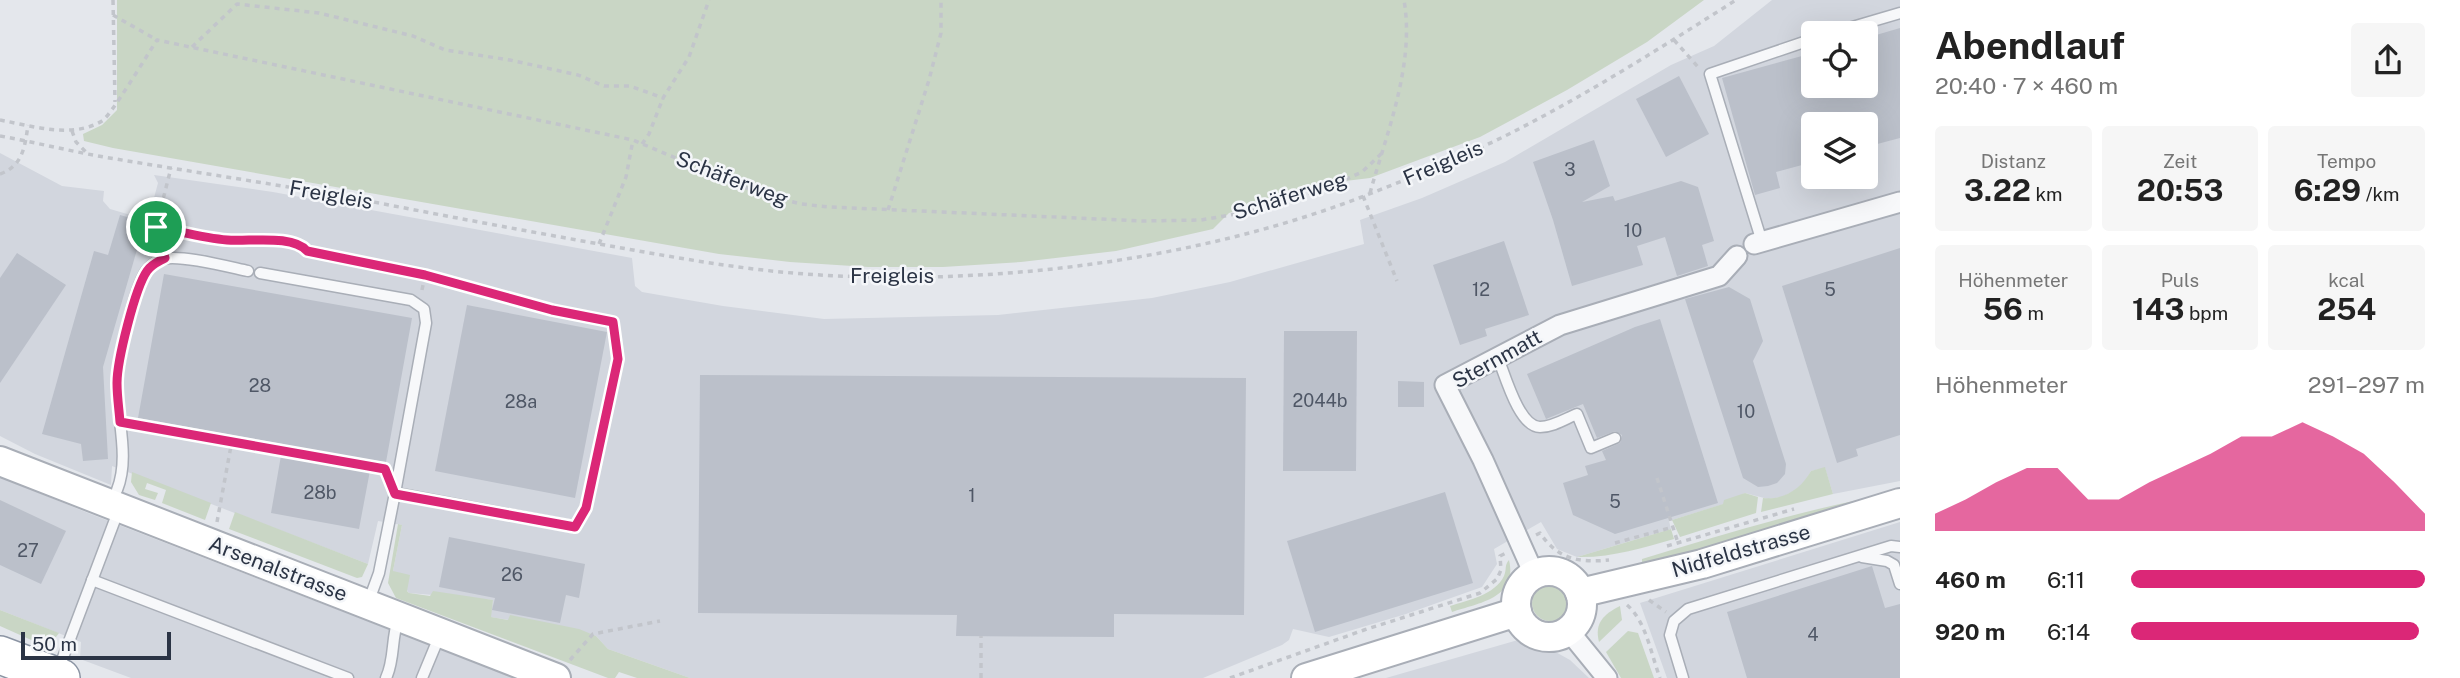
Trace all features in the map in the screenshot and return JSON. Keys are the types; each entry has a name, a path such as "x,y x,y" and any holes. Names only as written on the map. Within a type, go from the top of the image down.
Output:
{"highway":[{"path":"3,655 58,677"}],"street":[{"path":"1758,243 1900,202"},
{"name":"Sternmatt","path":"1534,574 1483,460 1445,385 1560,325 1719,276 1737,256"},
{"name":"Arsenalstrasse","path":"0,461 118,500 368,604 556,678"},
{"name":"Nidfeldstrasse","path":"1580,593 1702,564 1900,503"},
{"path":"1543,571 1562,573 1576,585 1580,593 1580,614 1568,630 1560,635 1542,636 1526,628 1517,612 1517,594 1521,586 1534,574 1543,571"},
{"path":"1306,678 1517,612"},
{"path":"1568,630 1607,678"}],"lane":[{"path":"1873,21 1900,13"},
{"path":"1758,243 1710,74 1801,43"},
{"path":"58,677 118,500 122,469 117,384 120,356 146,272 154,263 165,258 248,271"},
{"path":"260,273 411,300 424,309 426,323 395,494 379,573 368,604"},
{"path":"1498,358 1521,413 1530,425 1548,426 1577,414 1591,448 1615,438"},
{"path":"395,494 575,527"},
{"path":"1683,678 1670,635 1676,618 1688,608 1891,546 1900,547"},
{"path":"1858,556 1894,565 1900,584"},
{"path":"92,580 348,678"},
{"path":"386,678 390,670 395,629 400,617"},
{"path":"422,678 441,633"}],"path":[{"path":"113,0 115,104"},
{"path":"642,144 649,134 663,98 689,57 709,0"},
{"path":"888,210 941,33 941,0"},
{"path":"1370,193 1401,78 1407,20 1404,0"},
{"name":"Freigleis","path":"0,136 726,266 803,274 872,277 977,275 1091,264 1183,248 1258,229 1363,196 1421,174 1507,135 1583,94 1736,0"},
{"path":"192,47 239,2 319,13 413,36 445,50 510,60 567,73 604,86 630,86 663,98"},
{"name":"Schäferweg","path":"113,15 158,40 633,140 761,194 801,204 1144,221 1201,220 1248,212 1333,185 1362,172 1381,154"},
{"path":"0,120 72,131 104,121 158,40"},
{"path":"1674,40 1699,68 1710,74"},
{"path":"0,174 19,162 28,125"},
{"path":"72,131 76,142 87,153"},
{"path":"599,244 626,177 633,140"},
{"path":"165,258 156,227 171,167"},
{"path":"1363,196 1397,281"},
{"path":"156,227 227,240 274,240 302,245 307,251 425,275 552,310 613,322 618,359 586,508 575,527"},
{"path":"120,422 385,469 395,494"},
{"path":"215,529 233,435"},
{"path":"1657,478 1678,543"},
{"path":"1664,547 1804,506"},
{"path":"1615,543 1673,527"},
{"path":"1230,678 1364,630 1480,593 1497,579 1501,570 1500,556 1540,533 1553,550 1560,554 1583,561 1614,559 1627,606 1634,611 1640,622 1660,678"},
{"path":"1648,598 1676,618"},
{"path":"578,650 593,634 660,621"},
{"path":"981,636 981,678"}],"shaded area":[{"path":"1772,0 1900,0 1900,481 1833,494 1825,468 1811,471 1805,482 1782,497 1768,499 1745,493 1724,504 1669,521 1671,529 1577,557 1557,549 1541,522 1494,549 1497,564 1482,587 1329,637 1293,629 1289,640 1282,645 1203,678 690,678 608,649 596,636 578,630 510,616 509,620 490,617 493,600 409,593 393,571 402,525 378,521 368,564 112,466 111,485 35,454 0,436 0,153 62,186 104,191 103,201 110,209 148,220 158,183 154,175 273,192 632,258 635,286 642,292 723,306 824,319 998,315 1152,298 1230,282 1364,244 1360,220 1422,198 1505,162 1671,65 1714,46"},
{"path":"0,477 515,678 131,678 80,659 81,642 0,610"},
{"path":"1900,522 1900,678 1667,678 1640,603"},
{"path":"1518,640 1552,650 1570,660 1589,678 1386,678"}],"green space":[{"path":"117,0 1704,0 1647,42 1567,90 1480,137 1370,178 1329,183 1229,213 1213,229 1116,251 1021,262 943,267 868,267 719,254 84,141 83,134 102,125 117,110"},
{"path":"1825,467 1833,494 1761,512 1763,498 1778,497 1791,492 1811,471"},
{"path":"132,472 211,503 205,520 162,503 166,490 147,483 145,489 158,493 155,500 139,495 131,482"},
{"path":"1900,492 1706,553 1642,563 1642,559 1770,521"},
{"path":"1745,493 1758,497 1756,513 1680,537 1672,520 1723,504 1724,500"},
{"path":"235,512 368,564 362,577 357,578 229,529"},
{"path":"398,524 402,525 393,571 410,575 407,591 409,593 430,596 433,591 493,600 491,617 508,620 510,615 579,629 596,636 608,649 690,678 637,678 619,672 615,678 608,678 396,598 388,583"},
{"path":"1671,529 1674,539 1614,554 1577,557"},
{"path":"1509,560 1508,583 1502,591 1484,602 1452,612 1450,606 1480,596 1494,588 1504,576"},
{"path":"1550,585 1563,590 1568,603 1563,616 1550,621 1537,616 1532,603 1537,590"},
{"path":"1620,606 1622,620 1599,642 1599,624 1609,612"},
{"path":"0,610 59,633 52,642 38,643 0,626"},
{"path":"1628,631 1638,633 1654,678 1621,678 1606,652"}],"building":[{"path":"1900,28 1900,138 1878,144 1878,112 1801,112 1801,165 1776,172 1780,188 1755,195 1722,78 1801,56 1801,98 1878,98 1878,34"},
{"path":"1679,76 1709,134 1666,157 1636,99"},
{"path":"1594,140 1610,186 1582,202 1613,196 1615,201 1681,181 1698,187 1714,241 1702,245 1708,266 1677,276 1665,237 1637,246 1643,265 1572,286 1533,162"},
{"path":"120,215 145,222 103,367 108,459 83,461 81,444 42,434 94,251 108,255"},
{"path":"1504,241 1529,315 1485,329 1487,336 1460,345 1433,265"},
{"path":"1900,248 1900,435 1856,449 1858,456 1837,463 1782,286"},
{"path":"17,253 66,285 0,383 0,278"},
{"path":"164,274 412,318 386,462 372,460 359,529 271,513 283,444 138,418"},
{"path":"1729,287 1750,299 1763,341 1753,361 1786,464 1785,474 1777,483 1768,486 1758,487 1743,478 1685,299"},
{"path":"467,305 607,332 575,498 435,471"},
{"path":"1660,319 1718,503 1615,534 1573,515 1563,483 1588,475 1585,466 1606,460 1602,451 1620,443 1622,435 1615,431 1597,438 1583,404 1546,419 1527,374 1635,327"},
{"path":"1284,331 1357,331 1356,471 1283,471"},
{"path":"700,375 1246,378 1244,615 1114,614 1114,637 956,636 957,615 698,613"},
{"path":"1398,381 1424,382 1424,407 1398,407"},
{"path":"1445,492 1473,583 1315,632 1287,541"},
{"path":"0,500 66,531 41,584 0,565"},
{"path":"449,537 585,564 579,598 566,595 560,623 492,610 495,598 439,587"},
{"path":"1872,566 1885,608 1900,604 1900,678 1747,678 1727,612"}],"route":[{"path":"156,227 227,240 274,240 302,245 307,251 425,275 552,310 613,322 618,359 586,508 575,527 395,494 385,469 120,422 117,384 120,356 146,272 154,263 165,258 156,227"}]}
